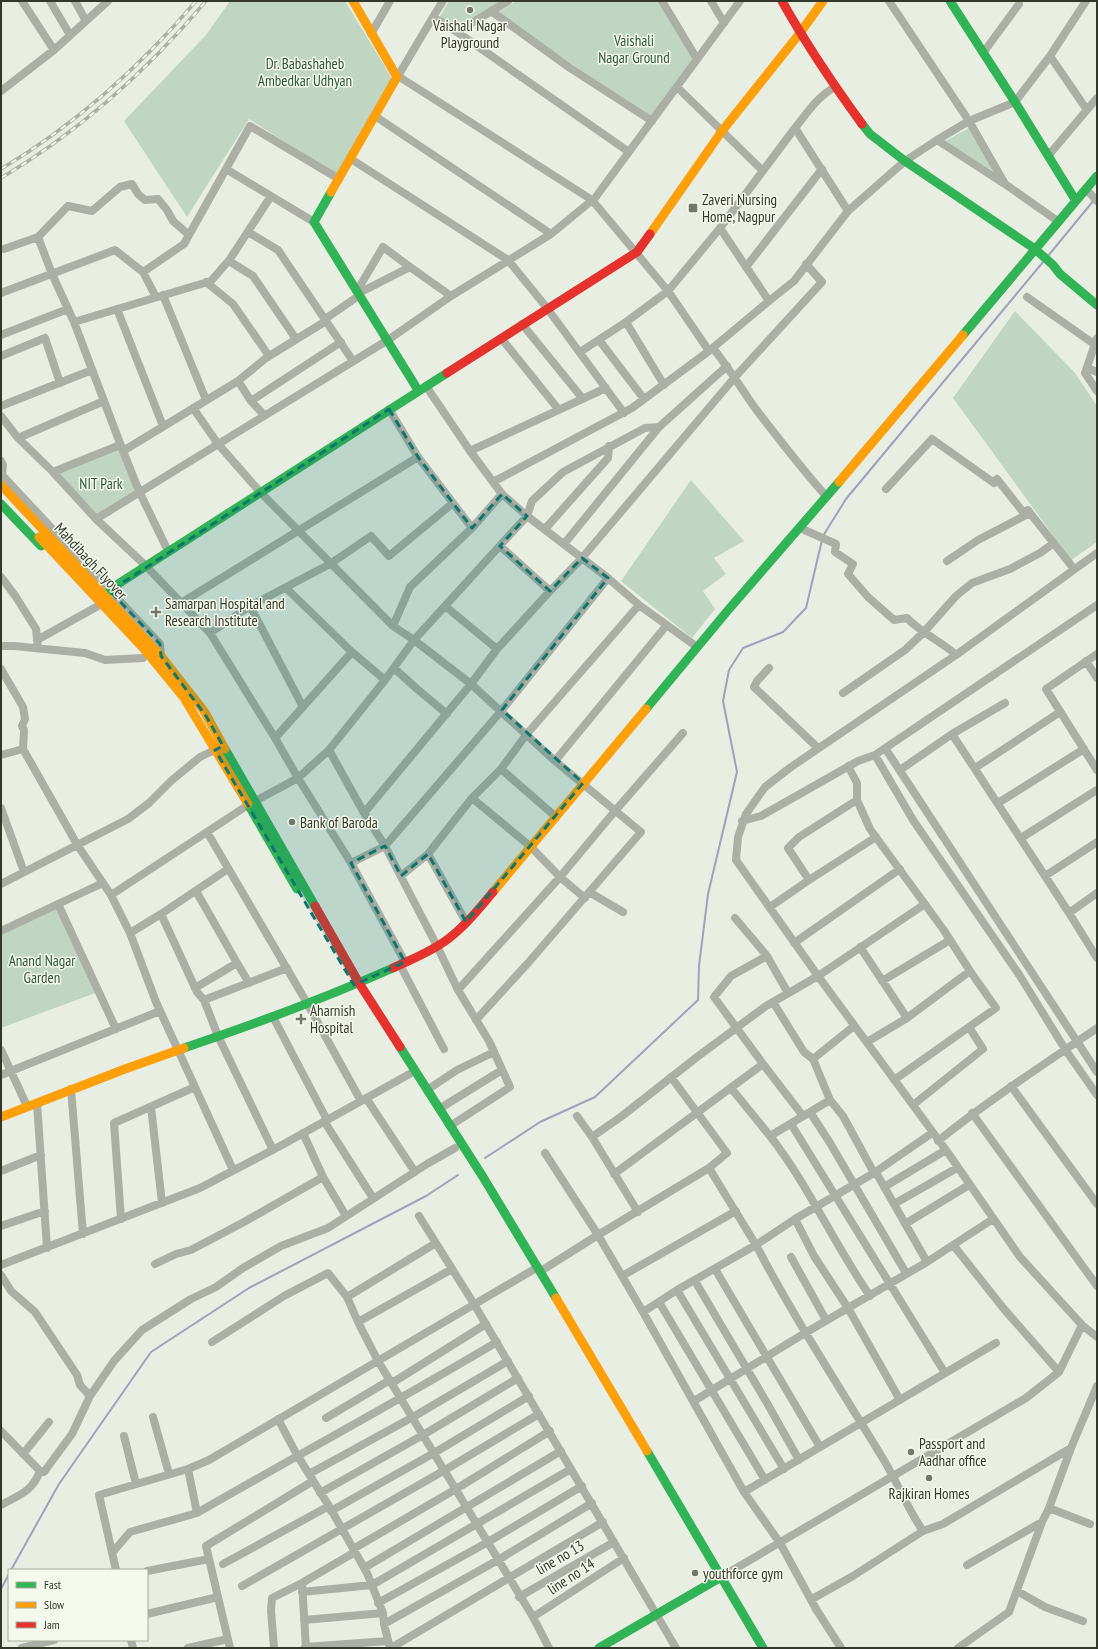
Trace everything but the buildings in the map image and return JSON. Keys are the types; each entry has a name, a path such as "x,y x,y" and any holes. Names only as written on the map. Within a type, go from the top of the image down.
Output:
{"street":[{"path":"22,1 54,50"},
{"path":"50,1 70,35"},
{"path":"75,1 86,21"},
{"path":"1,91 54,50 86,21 98,5 108,1"},
{"path":"353,1 397,77 592,200 637,252 668,291 711,350 727,366 756,409 799,465 826,496"},
{"path":"371,34 390,1"},
{"path":"314,222 397,77 443,1"},
{"path":"457,32 508,1"},
{"path":"662,1 698,59"},
{"path":"711,1 724,23"},
{"path":"96,519 139,491 388,340 451,296 551,234 592,200 740,1"},
{"path":"782,1 800,33 870,134 905,162 1035,249 1059,270 1060,274 1097,305"},
{"path":"110,591 118,584 389,409 637,252 722,130 800,33 823,1"},
{"path":"889,1 969,121 1006,184"},
{"path":"950,1 1076,201"},
{"path":"493,482 624,413 711,350 794,280 848,211 905,162 937,140 969,121 1015,102 1050,56 1086,1"},
{"path":"983,53 1019,2"},
{"path":"491,11 570,68 652,121"},
{"path":"433,17 457,32 629,152"},
{"path":"1050,56 1087,110"},
{"path":"677,87 762,171"},
{"path":"580,352 626,322 668,291 720,228 815,103 827,92 836,87"},
{"path":"1048,156 1097,98"},
{"path":"375,116 551,234"},
{"path":"143,272 184,244 250,126 339,179"},
{"path":"795,128 848,211"},
{"path":"937,140 1006,184 1058,222"},
{"path":"350,159 508,260 547,308 624,413"},
{"path":"226,169 314,222 388,340 422,388 502,494 527,516 608,578 639,606 697,647"},
{"path":"746,267 822,169"},
{"path":"1,1117 71,1089 273,1017 357,984 424,954 448,939 466,922 531,847 697,647 800,528 1097,176"},
{"path":"4,249 38,237 68,206 92,211 120,187 132,184 138,194 145,200 158,199 167,210 173,221 189,235"},
{"path":"1086,189 1097,201"},
{"path":"74,322 211,281 229,260 271,196"},
{"path":"720,228 769,301"},
{"path":"248,232 278,250 353,361"},
{"path":"38,237 52,274 74,322 121,448 139,491 168,552"},
{"path":"359,293 383,247 451,296"},
{"path":"1,292 115,250 143,272 160,296 206,400"},
{"path":"229,260 253,276 296,339"},
{"path":"364,813 447,714 497,649 582,558 735,377 822,282 806,264"},
{"path":"53,472 121,448 164,426 238,381 269,356 325,320 359,293 410,267"},
{"path":"1059,270 1064,269 1097,296"},
{"path":"206,282 233,304 269,356"},
{"path":"1027,297 1096,341 1085,373 1097,391"},
{"path":"1,335 68,309"},
{"path":"117,309 164,426"},
{"path":"626,322 664,385"},
{"path":"522,324 583,399"},
{"path":"1,356 45,338 60,383"},
{"path":"501,338 559,410"},
{"path":"599,340 644,399"},
{"path":"251,401 341,342"},
{"path":"564,544 659,427 727,366"},
{"path":"1086,368 1097,372"},
{"path":"1,406 92,370"},
{"path":"238,381 251,401 264,415"},
{"path":"470,451 606,388"},
{"path":"18,438 104,401"},
{"path":"193,408 218,444 260,492 393,626 414,640 471,684 502,710 526,735 555,761 641,832 528,963 476,1020"},
{"path":"389,409 418,457 472,528"},
{"path":"1,416 18,438 53,472 96,519 146,566 210,633 351,863 444,1050"},
{"path":"111,895 207,832 298,778 329,750 385,680 414,640 527,516 532,501 563,472 645,428 659,427"},
{"path":"886,489 932,439 994,483 997,479 1023,512 1028,510 1074,569"},
{"path":"545,529 608,458 609,446"},
{"path":"181,603 297,530 418,457"},
{"path":"1,461 3,465 1,478 160,644 161,656"},
{"name":"Mahdibagh Flyover","path":"1,478 147,652"},
{"path":"393,626 410,587 472,528 502,494"},
{"name":"Mahdibagh Flyover","path":"1,495 147,652 161,656 204,712 219,748"},
{"path":"210,633 250,606 330,564 371,536 389,556 453,503"},
{"path":"1,504 98,606 147,652 184,698 219,748 357,984 412,1072 455,1148 473,1168"},
{"path":"947,561 978,540 1030,513"},
{"path":"800,528 836,544 835,552 853,564 848,574 868,597 894,620 907,618 915,626 945,645 956,655"},
{"path":"843,693 906,650 956,596 972,583 1010,569 1040,553 1054,543"},
{"path":"500,546 550,591"},
{"path":"1097,553 956,655 818,748 765,787 742,822 738,837 736,860 854,1026 946,1150 1020,1257 1082,1325 1097,1337"},
{"path":"1,577 16,597 36,629 37,644"},
{"path":"351,863 385,846 502,710 608,578"},
{"path":"286,588 352,652 385,680"},
{"path":"742,822 761,816 848,766 875,755 1097,605"},
{"path":"37,644 98,606"},
{"path":"250,606 303,707"},
{"path":"445,606 497,649"},
{"path":"401,876 428,854 472,798 501,769 526,735 639,606"},
{"path":"555,761 666,626"},
{"path":"1,646 37,644 85,653 105,660 147,652"},
{"path":"275,738 352,652"},
{"path":"1097,654 1046,689 1097,770"},
{"path":"1086,661 1097,678"},
{"path":"394,668 447,714"},
{"path":"769,668 757,681 754,687 818,748"},
{"path":"1,669 23,706 23,749 78,846 111,895 130,933 160,1011 233,1170"},
{"path":"900,770 952,734 1005,703"},
{"path":"975,768 1060,712"},
{"path":"458,990 560,877 615,811 684,733"},
{"path":"952,734 1069,913 1094,948 1097,958"},
{"path":"1,884 78,846 128,819 149,803 171,781 200,757 219,748"},
{"path":"885,748 1097,1072"},
{"path":"1,755 23,749"},
{"path":"998,803 1084,749"},
{"path":"329,750 364,813 385,846 458,990 494,1052 510,1087 450,1126"},
{"path":"875,755 913,820 1031,994 1065,1049 1097,1095"},
{"path":"848,766 857,783 857,800 870,829 925,904 996,1008 894,1080"},
{"path":"501,769 556,817"},
{"path":"1021,838 1097,790"},
{"path":"472,798 531,847 560,877 587,895 623,912"},
{"path":"809,880 788,848 799,837 857,800"},
{"path":"1,808 24,872"},
{"path":"207,832 363,1099 415,1172"},
{"path":"770,907 876,837"},
{"path":"1046,876 1097,842"},
{"path":"428,854 466,922"},
{"path":"130,933 162,914 228,869"},
{"path":"794,943 900,869"},
{"path":"2,928 103,883"},
{"path":"196,891 236,963 249,983"},
{"path":"1069,913 1097,893"},
{"path":"58,904 116,1029"},
{"path":"592,1137 773,1002 818,976 925,904"},
{"path":"162,914 195,988 204,1000 218,1036 273,1150"},
{"path":"735,918 766,956 788,993"},
{"path":"882,981 950,940"},
{"path":"860,947 907,1018"},
{"path":"766,956 731,976 714,997 763,1064 807,1114 830,1143 906,1273"},
{"path":"195,988 236,963"},
{"path":"204,1000 287,968"},
{"path":"867,1042 907,1018 970,972"},
{"path":"1031,994 1041,986"},
{"path":"773,1002 804,1052 813,1059 830,1100 843,1116 874,1173 878,1176 927,1262"},
{"path":"1,1075 160,1011"},
{"path":"273,1017 326,1120 373,1198"},
{"path":"813,1059 854,1026"},
{"path":"913,1105 983,1049 969,1027"},
{"path":"938,1141 972,1113 1097,1028"},
{"path":"1,1050 27,1106"},
{"path":"427,1090 457,1070 494,1052"},
{"path":"614,1174 763,1064"},
{"path":"439,1109 502,1070"},
{"path":"412,1072 427,1090 450,1126 473,1168 537,1270 718,1578 763,1648"},
{"path":"1,1265 200,1188 273,1150 412,1072"},
{"path":"116,1569 99,1495 188,1469 209,1460 474,1304 638,1212 709,1168 727,1153 671,1077"},
{"path":"1011,1086 1097,1204"},
{"path":"121,1219 114,1123 195,1087"},
{"path":"731,1088 789,1161 817,1207 850,1267 870,1296"},
{"path":"71,1089 83,1234"},
{"path":"770,1136 830,1100"},
{"path":"37,1102 48,1248"},
{"path":"151,1107 162,1203"},
{"path":"972,1113 1097,1286"},
{"path":"577,1116 592,1137 638,1212"},
{"path":"791,1124 946,1373"},
{"path":"303,1133 323,1177 346,1216"},
{"path":"644,1312 677,1290 756,1245 795,1219 874,1173 932,1133"},
{"path":"40,1471 44,1472 72,1434 90,1396 114,1361 142,1330 192,1299 216,1287 243,1268 281,1246 328,1228 373,1198 455,1148"},
{"path":"884,1187 946,1150"},
{"path":"545,1153 598,1235 644,1312 744,1492 780,1543 841,1648"},
{"path":"1,1171 41,1155"},
{"path":"709,1168 756,1245 805,1333 894,1476 913,1517 922,1531"},
{"path":"894,1204 957,1168"},
{"path":"155,1264 176,1254 191,1250 323,1177"},
{"path":"905,1224 969,1185"},
{"path":"1,1226 45,1211"},
{"path":"622,1276 736,1211"},
{"path":"420,1216 572,1468 676,1648"},
{"path":"795,1219 814,1256 848,1308 900,1400"},
{"path":"694,1401 729,1379 747,1370 826,1320 891,1284 906,1273 954,1246 993,1219"},
{"path":"347,1297 436,1243"},
{"path":"954,1246 1004,1309 1059,1372"},
{"path":"791,1257 826,1320"},
{"path":"358,1322 452,1269"},
{"path":"715,1269 820,1447"},
{"path":"212,1342 284,1296 328,1273 347,1297 378,1361 478,1524 519,1597 533,1617 549,1648"},
{"path":"1,1275 11,1291 35,1312 77,1375 80,1385 90,1396"},
{"path":"695,1281 799,1460"},
{"path":"677,1290 784,1469"},
{"path":"659,1302 765,1480"},
{"path":"326,1418 391,1382 486,1324"},
{"path":"599,1648 613,1645 656,1614 1026,1398 1059,1372 1082,1325"},
{"path":"112,1553 130,1532 197,1513 297,1455 401,1399 497,1342"},
{"path":"744,1492 996,1343"},
{"path":"230,1648 206,1546 311,1478 508,1361"},
{"path":"320,1493 423,1435 518,1378"},
{"path":"958,1648 1008,1612 1071,1448 1097,1386"},
{"path":"223,1564 434,1453 528,1396"},
{"path":"242,1586 445,1470 539,1414"},
{"path":"153,1417 169,1474"},
{"path":"278,1419 297,1455 330,1508 372,1584 383,1613 384,1624 390,1646"},
{"path":"23,1454 49,1422"},
{"path":"1,1431 40,1471"},
{"path":"274,1648 271,1610 272,1598 302,1583 550,1431"},
{"path":"124,1436 136,1484"},
{"path":"812,1599 852,1576 922,1531 943,1524 1071,1448"},
{"path":"364,1568 561,1451"},
{"path":"302,1592 372,1584 478,1524 572,1468"},
{"path":"188,1469 197,1513"},
{"path":"1,1505 22,1495 37,1480 40,1471"},
{"path":"378,1602 488,1542 582,1486"},
{"path":"384,1624 498,1560 592,1503"},
{"path":"1049,1508 1090,1524"},
{"path":"302,1583 305,1648 390,1646 509,1578 602,1522"},
{"path":"967,1565 1042,1522"},
{"name":"line no 13","path":"519,1597 614,1542"},
{"name":"line no 14","path":"533,1617 624,1558"},
{"path":"148,1571 209,1559"},
{"path":"718,1578 755,1648"},
{"path":"1017,1591 1045,1607 1083,1622"},
{"path":"148,1614 218,1597"},
{"path":"304,1620 383,1613"},
{"path":"188,1648 228,1639"},
{"path":"22,1648 50,1641"}],"highlighted area":[{"path":"389,409 418,457 472,528 502,494 527,516 500,546 550,591 582,558 608,578 502,710 583,783 466,922 428,854 401,876 385,846 351,863 405,962 354,985 215,750 223,746 206,716 161,656 160,644 110,591"}],"green space":[{"name":"Dr. Babashaheb Ambedkar Udhyan","path":"230,1 345,1 393,80 337,176 249,119 187,217 124,121 206,35"},
{"name":"Vaishali Nagar Playground","path":"449,1 511,1 463,32 438,20"},
{"name":"Vaishali Nagar Ground","path":"516,1 660,1 696,59 652,119 497,13"},
{"path":"969,128 996,174 945,141"},
{"path":"1015,311 1075,373 1097,406 1097,542 1071,560 953,398"},
{"name":"NIT Park","path":"120,445 139,491 96,519 53,472"},
{"path":"691,480 744,541 714,558 726,574 703,591 715,609 692,638 621,581"},
{"name":"Anand Nagar Garden","path":"58,904 98,992 1,1028 1,932"}],"waterway":[{"path":"1048,256 1094,200"},
{"path":"823,536 846,499 1043,262"},
{"path":"485,1158 540,1122 595,1097 698,1000 699,966 708,894 737,772 723,701 729,670 743,648 783,632 806,608 822,540"},
{"path":"12,1569 59,1484 151,1352 249,1288 426,1196 458,1175"},
{"path":"1,1589 8,1576"}],"railway":[{"path":"1,169 29,152 106,93 152,49 196,1"},
{"path":"1,178 58,140 111,98 160,52 206,1"}],"traffic: fast":[{"path":"950,1 1076,201"},
{"path":"862,124 870,134 905,161 1035,249 1053,265 1060,274 1097,305"},
{"path":"963,335 1097,176"},
{"path":"331,192 314,222 418,390"},
{"path":"110,591 118,584 447,373"},
{"path":"646,709 729,609 839,482"},
{"path":"1,504 41,546"},
{"path":"225,749 315,906"},
{"path":"248,804 297,889"},
{"path":"184,1048 290,1010 393,968"},
{"path":"400,1047 483,1177 556,1298"},
{"path":"647,1451 763,1648"},
{"path":"599,1648 721,1577"}],"traffic: slow":[{"path":"331,192 397,77 353,1"},
{"path":"650,234 722,131 800,33 823,1"},
{"path":"839,482 963,335"},
{"path":"1,485 161,656 204,711 225,749"},
{"path":"39,537 144,649 184,698 248,804"},
{"path":"493,892 646,709"},
{"path":"1,1117 184,1048"},
{"path":"556,1298 647,1451"}],"traffic: jam":[{"path":"782,1 820,64 862,124"},
{"path":"447,373 637,252 650,234"},
{"path":"393,968 442,944 466,923 493,892"},
{"path":"315,906 359,983 400,1047"}],"place":[{"name":"Vaishali Nagar Playground","path":"470,10"},
{"name":"Zaveri Nursing Home, Nagpur","path":"693,208"},
{"name":"Samarpan Hospital and Research Institute","path":"156,612"},
{"name":"Bank of Baroda","path":"292,822"},
{"name":"Aharnish Hospital","path":"301,1019"},
{"name":"Passport and Aadhar office","path":"911,1452"},
{"name":"Rajkiran Homes","path":"929,1478"},
{"name":"youthforce gym","path":"695,1573"}]}
